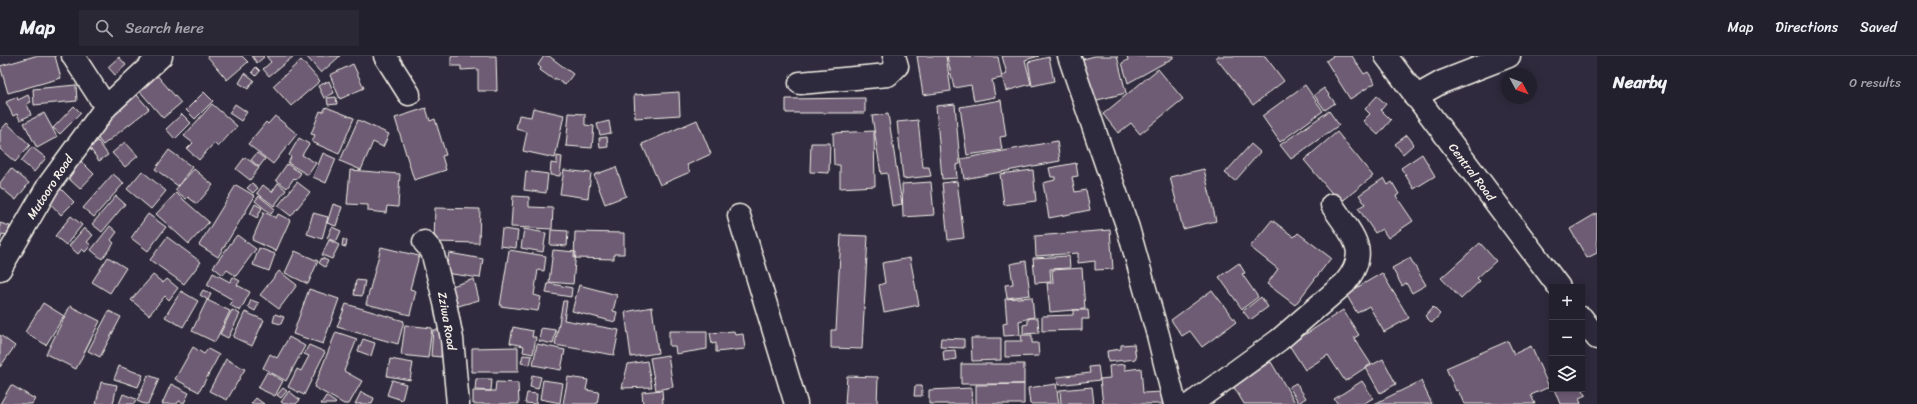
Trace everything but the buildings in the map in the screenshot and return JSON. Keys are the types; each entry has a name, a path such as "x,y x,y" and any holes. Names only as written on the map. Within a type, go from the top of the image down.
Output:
{"street":[{"path":"73,56 106,107"},
{"name":"Mutooro Road","path":"0,269 48,186 106,107 161,56"},
{"path":"385,56 409,94"},
{"path":"800,83 888,75 897,66 894,56"},
{"path":"1069,56 1128,228 1158,335 1175,404"},
{"name":"Central Road","path":"1386,56 1415,97 1556,284"},
{"path":"1415,97 1466,72 1509,56"},
{"path":"1191,404 1279,340 1345,283 1354,272 1358,261 1359,248 1332,205"},
{"path":"739,216 796,404"},
{"name":"Zziwa Road","path":"424,242 432,251 446,303 452,339 458,404"},
{"path":"1584,320 1597,338"}]}
